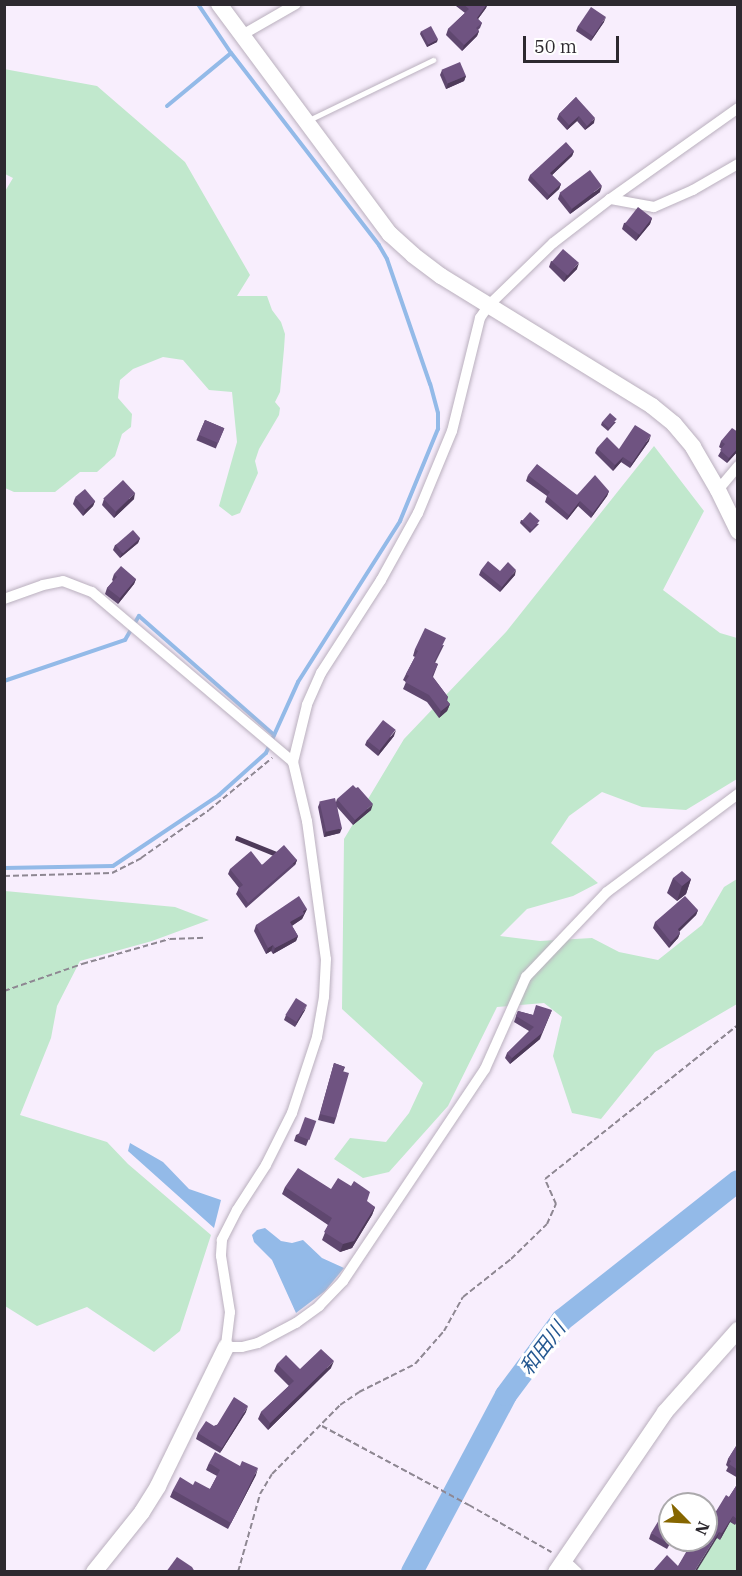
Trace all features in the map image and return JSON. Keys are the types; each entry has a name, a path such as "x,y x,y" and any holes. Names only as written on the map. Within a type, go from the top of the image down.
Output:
{"street":[{"path":"219,4 390,234 412,255 652,406 674,424 693,447 738,531"},
{"path":"242,35 296,4"},
{"path":"94,1572 142,1512 158,1486 226,1347 230,1312 221,1256 222,1240 228,1224 266,1165 292,1113 317,1037 324,997 326,959 307,821 293,762 307,705 321,673 381,580 418,513 452,431 480,318 489,305 553,243 610,199 738,108"},
{"path":"610,199 654,207 693,190 738,164"},
{"path":"718,490 738,466"},
{"path":"4,599 43,585 63,581 92,592 279,753 293,762"},
{"path":"226,1347 242,1347 258,1343 296,1323 319,1306 343,1281 485,1069 526,977 607,892 738,794"},
{"path":"578,1572 560,1566 665,1412 738,1330"}],"lane":[{"path":"307,121 433,60"}],"path":[{"path":"4,876 112,873 141,858 209,810 279,753"},
{"path":"4,991 82,964 170,939 206,938"},
{"path":"238,1572 264,1485 272,1474 340,1405 359,1392 415,1364 444,1331 463,1297 511,1259 547,1224 556,1204 545,1179 738,1025"},
{"path":"321,1426 469,1504 560,1566"}],"green space":[{"path":"4,69 97,86 185,162 250,275 237,296 267,296 272,310 281,322 285,334 284,349 280,392 275,402 280,408 279,415 259,449 255,461 258,473 240,513 232,516 219,506 237,442 232,392 209,390 183,360 163,357 133,369 120,380 118,398 132,414 131,427 122,434 115,456 97,472 80,472 55,492 14,492 5,488 4,193 13,178 5,174"},
{"path":"654,446 704,511 663,590 720,633 737,638 737,779 686,810 642,807 602,792 569,816 551,843 598,883 573,896 527,909 500,936 540,941 592,938 619,952 658,960 702,925 724,887 737,879 737,1004 655,1052 601,1119 572,1113 553,1056 562,1017 544,1003 497,1007 448,1106 389,1172 363,1178 334,1159 350,1138 386,1142 409,1113 423,1083 342,1009 344,839 404,739 506,632"},
{"path":"5,891 175,907 209,920 152,941 80,961 57,1006 51,1038 20,1115 107,1142 128,1164 211,1235 180,1331 154,1352 87,1307 37,1326 5,1306"},
{"path":"737,1515 737,1571 679,1571 699,1552 718,1552 718,1533"}],"water":[{"path":"130,1143 163,1162 189,1189 221,1200 214,1228 128,1151"},
{"path":"265,1228 281,1241 292,1243 303,1240 322,1258 344,1268 325,1291 296,1313 272,1260 254,1242 252,1235 257,1230"}],"building":[{"path":"463,4 487,4 477,18 482,23 476,28 479,31 464,45 448,29 469,9"},
{"path":"591,7 606,17 593,36 578,26"},
{"path":"431,26 438,39 428,44 421,31"},
{"path":"460,62 466,76 447,84 442,70"},
{"path":"576,97 595,118 587,126 579,116 569,125 559,114"},
{"path":"566,142 574,151 550,173 561,184 549,195 530,175"},
{"path":"590,170 602,186 572,209 560,193"},
{"path":"638,207 652,218 639,235 625,224"},
{"path":"563,249 579,263 568,276 552,262"},
{"path":"610,413 617,419 609,428 602,422"},
{"path":"205,420 224,428 218,443 199,435"},
{"path":"635,425 651,435 632,463 623,457 615,465 597,448 607,437 619,449"},
{"path":"732,428 738,432 738,448 729,458 720,450 725,444 721,441"},
{"path":"537,464 577,495 595,475 609,491 593,513 580,501 569,515 547,496 550,492 528,475"},
{"path":"123,480 135,493 116,512 103,498"},
{"path":"85,489 95,501 85,510 75,497"},
{"path":"530,512 540,521 532,530 522,521"},
{"path":"133,530 140,538 123,553 116,545"},
{"path":"488,561 500,571 508,562 516,570 502,587 481,570"},
{"path":"121,566 136,579 120,598 107,588 117,577 114,574"},
{"path":"425,628 446,638 434,662 438,664 432,676 448,697 446,699 450,704 441,711 429,695 405,682 409,676 406,674 418,651 415,649"},
{"path":"383,720 396,730 380,750 367,740"},
{"path":"353,785 358,787 373,804 355,820 337,799"},
{"path":"335,798 342,828 326,832 319,802"},
{"path":"284,845 297,860 248,903 238,889 243,885 230,869 251,851 262,865"},
{"path":"682,871 691,879 682,886 673,878"},
{"path":"299,896 307,909 303,911 304,914 290,922 298,936 275,948 273,945 268,948 256,925"},
{"path":"685,896 698,910 678,929 680,933 671,942 655,922"},
{"path":"296,998 307,1005 296,1022 285,1015"},
{"path":"536,1005 552,1010 542,1033 512,1058 507,1053 534,1027 516,1016 518,1011 533,1015"},
{"path":"334,1063 345,1067 342,1071 349,1073 336,1118 320,1114"},
{"path":"305,1117 316,1121 309,1140 298,1136"},
{"path":"298,1168 331,1189 338,1178 351,1186 354,1181 370,1192 367,1201 375,1207 354,1241 343,1244 324,1232 332,1218 285,1187"},
{"path":"321,1349 334,1361 270,1423 261,1412 294,1381 277,1364 286,1355 300,1369"},
{"path":"234,1397 248,1406 222,1448 198,1433 206,1421 214,1426 217,1425"},
{"path":"738,1443 738,1470 729,1464 731,1461 728,1459"},
{"path":"215,1452 240,1466 242,1461 258,1468 231,1523 173,1490 180,1477 193,1485 195,1481 210,1489 220,1470 209,1463"},
{"path":"738,1483 738,1518 733,1516 722,1533 718,1534 718,1508 726,1495 729,1497"},
{"path":"658,1522 658,1537 651,1533"},
{"path":"686,1552 706,1552 694,1572 652,1572 667,1555 678,1566"},
{"path":"177,1557 192,1567 195,1572 166,1572"}],"waterway":[{"path":"167,106 231,53 198,4"},
{"path":"4,868 113,866 219,795 266,753 298,682 400,521 438,429 438,413 430,384 387,259 379,245 231,53"},
{"path":"4,681 125,640 139,616 274,735"},
{"name":"和田川","path":"412,1572 506,1395 562,1320 738,1181"}]}
